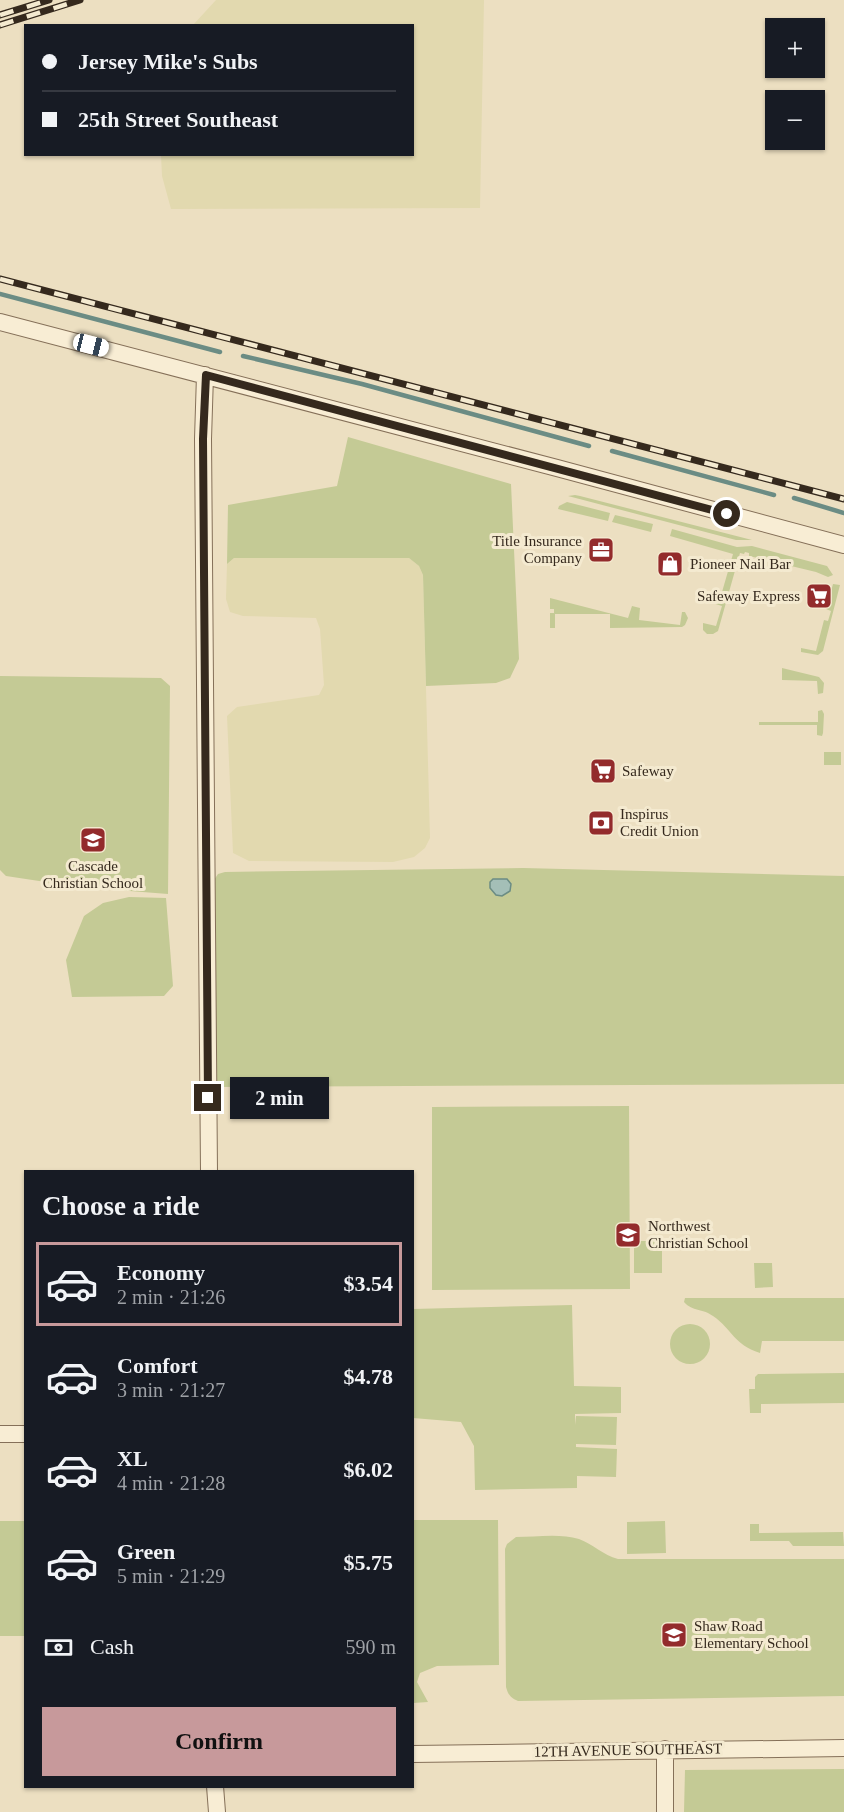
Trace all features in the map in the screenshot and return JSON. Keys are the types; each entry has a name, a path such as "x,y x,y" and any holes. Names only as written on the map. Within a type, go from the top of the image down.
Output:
{"street":[{"path":"0,322 844,545"},
{"path":"206,375 203,439 209,1170"},
{"path":"0,1434 24,1434"},
{"name":"12TH AVENUE SOUTHEAST","path":"414,1754 844,1748"},
{"path":"665,1749 665,1812"},
{"path":"215,1788 217,1812"}],"shaded area":[{"path":"216,0 484,0 480,208 171,209 162,176 161,156 414,156 414,24 194,24"},
{"path":"234,558 409,558 419,566 423,575 430,838 425,848 414,857 393,862 249,861 233,853 227,716 237,707 319,695 324,685 320,629 316,618 243,616 230,612 226,599 227,564"}],"green space":[{"path":"348,437 511,484 519,659 510,678 496,683 426,686 423,575 419,566 409,558 234,558 227,564 228,505 337,486"},
{"path":"575,495 752,540 736,540 568,496"},
{"path":"567,502 610,513 608,521 558,509"},
{"path":"615,515 653,524 651,532 612,522"},
{"path":"672,529 737,547 752,546 827,566 833,575 828,577 749,556 749,553 740,553 718,631 707,634 703,630 703,623 716,626 722,606 709,602 712,589 722,592 733,554 670,536"},
{"path":"833,584 840,585 823,651 818,655 801,652 801,648 816,651 824,620 828,621 831,611 826,609"},
{"path":"550,598 628,618 632,606 640,608 639,620 680,625 682,612 685,612 688,618 682,627 610,628 610,614 555,614 555,628 550,628 550,613 554,613 554,609 550,609"},
{"path":"782,668 819,677 824,683 823,693 818,694 817,681 782,680"},
{"path":"0,676 161,678 170,686 168,894 79,887 6,876 0,870"},
{"path":"822,710 824,714 822,736 817,735 817,725 759,725 759,722 818,722 818,711"},
{"path":"824,752 841,752 841,765 824,765"},
{"path":"523,868 844,876 844,1084 215,1087 214,880 218,874 225,872"},
{"path":"129,897 166,898 173,986 164,996 72,997 66,960 84,916 103,903"},
{"path":"629,1106 630,1289 432,1290 432,1107"},
{"path":"634,1241 662,1241 662,1273 634,1273"},
{"path":"754,1263 772,1263 773,1287 755,1288"},
{"path":"685,1298 844,1298 844,1341 762,1341 760,1353 744,1345 713,1316 687,1305 684,1302"},
{"path":"572,1305 574,1386 621,1387 621,1413 575,1414 575,1425 576,1416 617,1417 616,1445 576,1444 576,1447 617,1449 616,1477 577,1476 577,1488 475,1490 474,1446 461,1422 414,1418 414,1309"},
{"path":"690,1324 704,1330 710,1344 704,1358 690,1364 676,1358 670,1344 676,1330"},
{"path":"844,1373 844,1403 761,1404 761,1413 750,1413 749,1389 755,1389 755,1377 758,1374"},
{"path":"414,1520 498,1520 499,1665 437,1666 420,1673 417,1682 428,1702 414,1703"},
{"path":"0,1521 24,1521 24,1636 0,1636"},
{"path":"665,1521 666,1553 627,1554 627,1522"},
{"path":"750,1524 759,1524 759,1533 843,1532 844,1546 793,1546 789,1541 750,1541"},
{"path":"516,1537 572,1537 618,1559 844,1559 844,1696 515,1700 510,1696 506,1687 505,1549 507,1544"},
{"path":"844,1769 844,1812 684,1812 685,1770"}],"water":[{"path":"493,879 507,879 511,884 510,891 502,896 496,895 490,888 490,882"}],"waterway":[{"path":"0,294 220,352"},
{"path":"243,356 362,384 589,446"},
{"path":"612,451 774,495"},
{"path":"794,498 844,513"}],"railway":[{"path":"0,15 49,0"},
{"path":"0,25 80,0"},
{"path":"0,279 844,499"}],"place":[{"name":"Title Insurance Company","path":"601,550"},
{"name":"Pioneer Nail Bar","path":"670,564"},
{"name":"Safeway Express","path":"819,596"},
{"name":"Safeway","path":"603,771"},
{"name":"Inspirus Credit Union","path":"601,823"},
{"name":"Cascade Christian School","path":"93,840"},
{"name":"Northwest Christian School","path":"628,1235"},
{"name":"Shaw Road Elementary School","path":"674,1635"}],"route":[{"path":"208,1098 203,439 206,375 727,514"}]}
